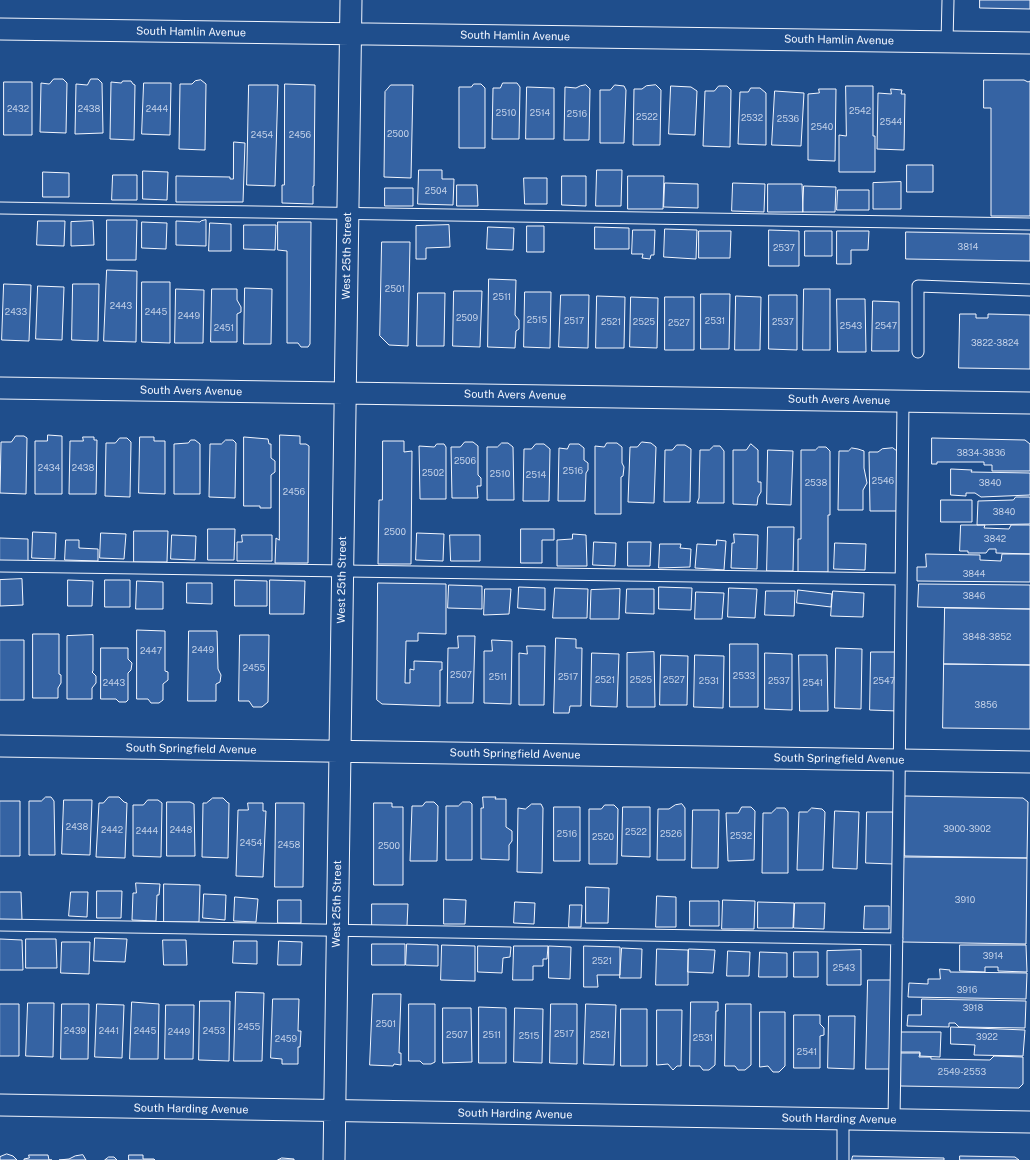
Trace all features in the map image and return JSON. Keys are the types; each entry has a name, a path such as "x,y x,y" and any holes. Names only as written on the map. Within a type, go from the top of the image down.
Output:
{"street":[{"name":"West 25th Street","path":"334,1160 351,0"},
{"name":"South Hamlin Avenue","path":"0,29 1030,43"},
{"name":"South Avers Avenue","path":"0,388 1030,403"},
{"name":"South Springfield Avenue","path":"0,746 1030,762"},
{"name":"South Harding Avenue","path":"0,1105 1030,1122"}],"lane":[{"path":"947,42 948,0"},
{"path":"0,208 1030,224"},
{"path":"918,352 918,286 1030,290"},
{"path":"894,1120 900,760 903,401"},
{"path":"0,566 901,579"},
{"path":"0,925 897,939"},
{"path":"843,1120 843,1160"}],"building":[{"path":"980,0 1030,0 1030,9 980,8"},
{"path":"54,79 63,79 67,83 66,133 40,132 41,83 49,84"},
{"path":"91,79 98,79 102,83 103,133 75,134 76,84 87,85"},
{"path":"201,80 206,84 205,150 179,149 180,84 192,84 195,81"},
{"path":"984,80 1030,81 1030,216 991,216 991,108 984,108"},
{"path":"123,81 131,81 135,85 134,140 110,139 111,82 121,83"},
{"path":"4,82 32,82 32,135 4,135"},
{"path":"144,83 171,83 170,135 142,134"},
{"path":"503,83 517,83 520,87 519,139 492,139 493,88 500,88"},
{"path":"285,84 315,85 313,204 282,203 282,185 284,185"},
{"path":"474,84 481,84 485,88 485,148 459,148 459,87 471,87"},
{"path":"249,85 278,85 275,186 247,185"},
{"path":"391,85 413,85 411,178 384,177 385,92"},
{"path":"586,85 590,89 589,140 564,140 565,87 576,88"},
{"path":"615,85 624,86 626,90 624,143 600,143 600,90 610,90"},
{"path":"656,85 661,90 660,145 633,145 634,89 642,89 646,86"},
{"path":"671,86 691,87 697,91 695,135 669,134"},
{"path":"719,86 727,86 731,90 730,147 703,146 705,91 714,91"},
{"path":"846,86 873,86 875,172 839,172 839,135 846,136"},
{"path":"527,87 554,88 554,139 526,139"},
{"path":"751,88 760,88 766,93 766,145 738,144 740,92 748,92"},
{"path":"819,89 836,89 835,161 808,160 808,94 819,93"},
{"path":"891,89 902,90 901,94 905,94 904,150 877,149 878,93 891,94"},
{"path":"775,91 804,93 801,146 772,145"},
{"path":"234,142 245,143 243,202 176,202 176,176 230,177 230,179 233,179"},
{"path":"907,165 933,165 933,192 907,192"},
{"path":"419,170 442,170 442,179 454,179 453,205 418,204"},
{"path":"597,170 622,170 621,206 596,206"},
{"path":"143,171 168,172 167,200 143,199"},
{"path":"43,172 69,173 69,197 43,197"},
{"path":"113,175 137,175 137,200 112,200"},
{"path":"562,176 586,176 586,206 562,205"},
{"path":"628,176 664,176 663,209 628,209"},
{"path":"524,178 547,178 547,204 525,204"},
{"path":"901,182 901,209 873,209 873,183"},
{"path":"665,183 698,184 698,208 664,207"},
{"path":"733,183 765,184 764,212 732,211"},
{"path":"768,184 802,184 803,212 768,212"},
{"path":"457,185 477,185 478,206 457,206"},
{"path":"804,186 836,187 835,212 803,212"},
{"path":"385,188 413,188 413,206 385,206"},
{"path":"838,190 869,190 869,210 837,210"},
{"path":"107,220 137,220 136,260 107,260"},
{"path":"206,220 206,246 176,245 176,221 200,222"},
{"path":"38,221 65,221 64,246 37,245"},
{"path":"93,221 94,245 71,246 71,222"},
{"path":"142,222 167,223 166,249 142,248"},
{"path":"278,222 311,222 310,344 308,347 301,347 298,343 287,343 287,251 278,250"},
{"path":"210,223 231,224 231,251 209,251"},
{"path":"244,225 276,225 275,250 244,249"},
{"path":"449,225 450,247 426,248 426,259 416,259 416,226"},
{"path":"527,226 544,226 544,252 527,252"},
{"path":"488,227 514,228 513,250 487,249"},
{"path":"595,227 629,228 629,249 595,249"},
{"path":"665,229 697,230 696,259 664,257"},
{"path":"633,230 655,230 654,255 651,255 650,259 642,258 643,254 632,254"},
{"path":"769,230 799,231 799,266 769,266"},
{"path":"699,231 731,231 730,258 699,258"},
{"path":"805,231 832,231 832,256 805,256"},
{"path":"837,231 869,231 868,250 851,250 851,264 837,264"},
{"path":"906,232 1030,234 1030,261 906,259"},
{"path":"382,242 410,242 408,346 389,345 380,336"},
{"path":"107,270 137,271 136,342 104,341"},
{"path":"489,279 516,280 515,315 519,320 519,329 516,331 515,348 488,347"},
{"path":"142,282 170,282 170,343 142,342"},
{"path":"4,284 31,285 29,341 2,340"},
{"path":"73,284 99,284 98,341 72,340"},
{"path":"38,286 64,287 62,340 36,339"},
{"path":"245,288 272,289 271,344 244,344"},
{"path":"176,289 204,290 203,343 175,343"},
{"path":"212,289 237,289 237,300 241,307 241,312 237,314 237,342 211,342"},
{"path":"804,289 830,289 830,350 803,350"},
{"path":"454,291 482,291 480,347 453,346"},
{"path":"525,292 551,292 550,348 524,347"},
{"path":"418,293 445,293 444,346 417,346"},
{"path":"701,294 730,294 729,349 701,349"},
{"path":"561,295 589,295 588,348 559,347"},
{"path":"769,295 797,295 797,350 769,349"},
{"path":"597,296 625,297 624,348 596,348"},
{"path":"736,296 761,297 760,350 735,350"},
{"path":"631,297 658,298 657,348 630,347"},
{"path":"665,297 694,297 694,350 665,350"},
{"path":"837,299 865,299 866,352 838,352"},
{"path":"873,301 899,302 899,351 872,351"},
{"path":"960,314 976,314 976,318 988,318 988,314 1030,315 1030,369 959,368"},
{"path":"48,435 62,436 62,494 35,494 35,441 47,441"},
{"path":"280,435 300,436 300,444 306,444 309,446 308,563 275,563 276,538 279,540"},
{"path":"16,436 24,436 27,438 26,494 0,493 1,442 11,442"},
{"path":"83,437 94,437 94,440 97,440 96,494 69,494 70,441 83,441"},
{"path":"140,437 154,437 154,441 165,441 165,494 139,493"},
{"path":"244,437 268,439 269,444 271,444 271,458 275,461 275,472 271,475 271,508 244,506"},
{"path":"120,438 127,438 131,442 130,497 105,496 106,443 115,443"},
{"path":"932,438 1025,440 1030,444 1030,471 992,471 992,465 984,465 984,462 937,462 937,464 932,464"},
{"path":"191,440 195,440 200,444 200,494 174,494 174,444 188,443"},
{"path":"226,440 233,440 236,443 235,498 209,497 210,444 221,444"},
{"path":"383,441 404,441 404,452 412,451 411,564 378,564 379,500 382,500"},
{"path":"465,442 473,442 478,446 478,475 481,478 481,486 477,486 478,498 452,498 451,447 460,447"},
{"path":"642,442 651,443 656,447 654,503 628,502 630,447 637,447"},
{"path":"502,443 508,443 513,447 514,500 487,500 487,447 497,447"},
{"path":"607,443 617,443 622,447 622,463 624,467 623,476 621,477 621,514 595,514 595,446 604,447"},
{"path":"437,444 444,444 446,447 446,499 420,499 419,446 434,447"},
{"path":"536,444 544,444 550,449 549,501 523,501 524,449 531,449"},
{"path":"570,444 579,444 584,448 584,460 588,463 588,470 586,473 585,501 558,501 559,448 567,449"},
{"path":"751,444 758,450 758,482 761,482 761,492 758,497 757,505 733,504 733,450 746,450"},
{"path":"677,445 685,445 691,449 690,502 664,502 665,450 672,450"},
{"path":"714,446 720,446 724,451 724,503 697,503 699,498 700,450 709,450"},
{"path":"819,447 826,447 830,451 828,572 798,572 798,539 801,539 801,450 815,450"},
{"path":"852,448 864,451 864,468 867,483 863,490 863,510 838,510 839,451 848,451"},
{"path":"893,448 897,451 898,511 870,511 869,452 878,452 882,449"},
{"path":"768,450 793,451 791,505 767,504"},
{"path":"951,469 972,470 971,472 1030,473 1030,495 981,497 975,493 966,493 966,496 951,495"},
{"path":"1016,497 1030,497 1030,524 977,525 978,501 1013,500"},
{"path":"941,500 972,500 972,522 941,522"},
{"path":"961,525 985,525 984,528 1009,529 1011,525 1030,525 1030,554 996,553 996,549 989,549 986,553 968,553 968,551 960,551"},
{"path":"768,527 794,527 793,571 767,571"},
{"path":"208,529 235,529 234,560 208,560"},
{"path":"521,529 554,529 554,540 542,540 542,563 521,563"},
{"path":"134,531 168,531 167,562 134,562"},
{"path":"33,532 56,533 55,559 32,558"},
{"path":"101,533 126,534 124,559 100,558"},
{"path":"417,533 444,534 443,561 416,560"},
{"path":"573,534 586,535 587,566 557,566 557,540 572,539"},
{"path":"734,534 758,535 757,569 731,568 732,543 734,543"},
{"path":"172,535 196,536 195,560 171,559"},
{"path":"242,535 272,535 272,561 237,561 237,542 242,542"},
{"path":"450,535 480,535 480,561 451,561"},
{"path":"0,538 28,539 28,561 0,561"},
{"path":"66,540 79,540 79,548 98,549 98,561 65,560"},
{"path":"717,540 726,541 724,570 695,568 697,544 716,545"},
{"path":"594,542 616,543 615,566 593,565"},
{"path":"628,542 651,542 650,566 628,566"},
{"path":"835,543 866,544 865,570 834,569"},
{"path":"660,544 681,544 680,548 691,549 690,567 659,568"},
{"path":"926,554 980,555 980,560 1001,561 1002,554 1030,554 1030,582 917,581 917,567 926,567"},
{"path":"22,579 23,605 0,606 0,580"},
{"path":"68,580 93,581 92,606 68,606"},
{"path":"105,580 130,580 130,607 105,607"},
{"path":"235,580 267,581 267,606 235,606"},
{"path":"270,580 305,581 304,614 270,614"},
{"path":"137,581 163,582 163,609 136,609"},
{"path":"187,583 212,583 212,604 187,603"},
{"path":"378,583 446,584 446,634 418,633 418,641 406,641 405,683 410,683 410,669 414,670 414,661 442,662 442,670 440,670 440,706 382,704 377,700"},
{"path":"919,584 1030,585 1030,609 918,607"},
{"path":"449,585 482,586 482,609 448,608"},
{"path":"519,587 545,588 545,610 518,608"},
{"path":"659,587 692,588 691,610 659,609"},
{"path":"555,588 588,589 587,618 553,618"},
{"path":"729,588 757,589 755,618 728,617"},
{"path":"485,589 511,589 509,614 484,615"},
{"path":"620,589 619,619 590,619 591,590"},
{"path":"627,589 654,589 654,614 626,613"},
{"path":"798,590 832,594 831,607 797,603"},
{"path":"766,591 795,591 794,616 765,615"},
{"path":"833,591 864,593 863,617 831,616"},
{"path":"696,592 724,593 722,619 695,619"},
{"path":"945,608 1030,609 1030,665 944,664"},
{"path":"137,630 165,631 165,671 168,672 168,680 163,684 163,700 159,703 151,703 148,699 137,699"},
{"path":"189,631 217,631 218,669 221,675 220,682 216,684 216,701 188,701"},
{"path":"33,634 59,634 59,674 61,675 61,683 58,688 58,698 33,698"},
{"path":"93,635 92,672 96,676 96,683 92,688 92,699 67,699 67,636"},
{"path":"240,635 269,635 268,702 262,707 253,707 249,701 239,701"},
{"path":"458,636 475,636 473,703 447,703 448,648 458,648"},
{"path":"556,638 576,639 576,648 582,648 581,706 570,706 569,713 554,713"},
{"path":"0,640 24,640 24,700 0,700"},
{"path":"492,640 512,641 511,704 484,703 484,651 492,651"},
{"path":"730,644 758,644 758,707 730,707"},
{"path":"527,646 545,646 544,705 519,705 519,653 527,654"},
{"path":"101,648 128,648 128,659 132,663 131,670 128,673 128,700 126,702 119,702 116,699 101,699"},
{"path":"836,648 862,649 861,709 835,708"},
{"path":"654,652 655,707 627,707 627,653"},
{"path":"871,652 897,652 897,711 870,710"},
{"path":"592,653 619,654 617,707 591,706"},
{"path":"765,653 792,654 792,710 765,709"},
{"path":"661,655 688,656 687,705 660,705"},
{"path":"695,655 724,656 723,708 694,707"},
{"path":"799,655 827,655 828,711 800,711"},
{"path":"944,664 1030,665 1030,729 943,728"},
{"path":"905,796 1023,798 1028,802 1027,858 905,856"},
{"path":"46,797 51,797 54,801 55,855 29,855 29,801 41,801"},
{"path":"109,797 119,797 127,803 125,858 96,857 99,803 103,803"},
{"path":"483,797 506,799 506,827 512,831 512,841 509,845 509,860 481,859 481,808 483,808"},
{"path":"213,798 223,798 229,803 228,858 202,857 203,803 206,803"},
{"path":"64,800 92,800 90,855 62,854"},
{"path":"148,800 158,800 162,803 161,857 133,856 133,805 143,805"},
{"path":"0,801 20,801 20,856 0,856"},
{"path":"167,802 190,802 194,804 195,856 167,856"},
{"path":"426,802 434,802 438,806 437,861 410,861 412,806 422,806"},
{"path":"463,802 470,802 472,804 472,860 446,860 446,806 458,806"},
{"path":"248,803 263,803 263,811 266,811 263,877 236,876 238,810 248,810"},
{"path":"276,803 304,803 303,887 275,887"},
{"path":"374,803 392,803 392,807 403,807 403,885 374,885"},
{"path":"532,804 541,804 543,808 542,873 517,872 518,808 525,809"},
{"path":"682,804 685,808 685,860 657,860 658,809 669,809 675,805"},
{"path":"605,805 614,805 618,809 617,864 589,864 589,809 601,809"},
{"path":"554,807 580,807 580,861 554,861"},
{"path":"623,807 650,807 650,857 622,856"},
{"path":"742,807 751,807 755,811 754,860 728,861 726,813 738,813"},
{"path":"777,808 785,808 788,812 788,873 762,873 763,813 771,813"},
{"path":"812,808 822,809 825,812 823,870 797,870 799,812 807,812"},
{"path":"693,810 719,810 718,868 692,868"},
{"path":"835,811 859,812 857,869 833,868"},
{"path":"867,812 893,812 893,864 866,863"},
{"path":"904,857 1027,858 1026,944 903,942"},
{"path":"136,883 160,884 159,895 157,895 156,921 132,920 133,893 136,893"},
{"path":"164,884 200,885 199,922 164,922"},
{"path":"586,887 609,888 608,923 586,923"},
{"path":"97,891 122,891 121,918 97,918"},
{"path":"0,892 21,892 22,920 0,920"},
{"path":"71,892 88,892 87,917 69,916"},
{"path":"204,894 226,895 225,920 203,918"},
{"path":"657,896 676,897 676,927 656,927"},
{"path":"235,897 258,899 256,922 234,921"},
{"path":"444,899 466,900 465,924 444,924"},
{"path":"278,900 301,900 301,923 278,923"},
{"path":"723,900 755,901 754,929 722,929"},
{"path":"690,901 719,901 719,926 690,926"},
{"path":"515,902 535,903 534,924 514,923"},
{"path":"758,902 794,903 793,928 758,928"},
{"path":"795,903 825,903 824,929 794,928"},
{"path":"372,904 408,904 407,926 372,926"},
{"path":"570,905 582,905 581,927 569,927"},
{"path":"865,906 889,906 889,929 864,929"},
{"path":"95,938 127,939 125,962 94,961"},
{"path":"0,939 22,940 23,970 0,970"},
{"path":"26,939 56,939 57,968 26,968"},
{"path":"163,940 186,940 187,965 164,965"},
{"path":"234,941 257,941 257,964 233,963"},
{"path":"279,941 302,942 301,965 278,965"},
{"path":"62,942 90,942 89,974 61,973"},
{"path":"372,944 405,944 405,965 372,965"},
{"path":"407,944 438,945 438,966 406,965"},
{"path":"442,945 475,946 475,981 441,980"},
{"path":"960,945 1026,945 1027,972 998,971 998,967 985,967 985,972 960,971"},
{"path":"478,946 511,947 510,957 503,958 502,973 478,972"},
{"path":"514,946 548,946 547,959 543,959 543,966 533,966 533,980 513,980"},
{"path":"549,946 571,947 570,979 549,978"},
{"path":"584,946 620,947 620,975 597,975 598,987 584,987"},
{"path":"622,948 642,949 641,978 620,978"},
{"path":"657,949 688,950 688,985 656,985"},
{"path":"689,949 715,950 713,973 688,972"},
{"path":"861,950 861,985 827,985 827,951"},
{"path":"728,951 750,952 749,976 727,976"},
{"path":"760,952 787,953 787,977 759,977"},
{"path":"794,952 818,952 818,977 794,977"},
{"path":"940,969 950,970 950,972 1027,973 1026,999 908,997 909,983 928,984 928,979 940,979"},
{"path":"868,980 893,980 892,1069 866,1069"},
{"path":"236,992 264,993 262,1061 234,1061"},
{"path":"373,994 401,994 399,1053 401,1053 401,1065 370,1065"},
{"path":"273,999 299,999 298,1031 301,1031 300,1047 298,1047 298,1064 282,1064 282,1059 271,1058"},
{"path":"922,999 1026,1001 1025,1028 959,1027 955,1023 949,1023 949,1027 907,1026 908,1015 921,1015"},
{"path":"200,1001 230,1001 229,1061 199,1060"},
{"path":"132,1002 159,1004 158,1059 130,1059"},
{"path":"691,1002 718,1002 718,1011 716,1011 715,1065 709,1070 703,1070 700,1066 690,1066"},
{"path":"28,1003 54,1003 53,1057 26,1056"},
{"path":"0,1004 19,1004 19,1056 0,1056"},
{"path":"62,1004 89,1004 88,1059 61,1059"},
{"path":"97,1004 124,1005 122,1058 95,1057"},
{"path":"409,1004 435,1004 435,1062 431,1064 423,1064 420,1061 409,1061"},
{"path":"551,1004 577,1004 577,1064 550,1063"},
{"path":"586,1004 616,1005 614,1065 584,1064"},
{"path":"726,1004 751,1004 751,1065 745,1070 738,1070 735,1066 725,1066"},
{"path":"166,1005 194,1005 193,1059 165,1059"},
{"path":"479,1007 506,1008 506,1063 479,1063"},
{"path":"443,1008 471,1008 472,1062 443,1063"},
{"path":"515,1008 543,1009 542,1063 514,1062"},
{"path":"621,1009 647,1009 647,1066 621,1066"},
{"path":"657,1010 682,1010 681,1066 677,1066 673,1070 668,1064 657,1065"},
{"path":"760,1012 785,1012 785,1066 779,1072 773,1072 768,1066 760,1067"},
{"path":"794,1015 820,1015 820,1024 824,1028 824,1035 820,1036 820,1068 794,1068"},
{"path":"829,1016 855,1016 854,1069 828,1068"},
{"path":"951,1027 1025,1030 1023,1056 974,1055 975,1045 951,1044"},
{"path":"901,1032 941,1032 940,1057 920,1056 920,1052 901,1052"},
{"path":"901,1053 920,1053 919,1057 931,1057 931,1059 990,1060 994,1056 1023,1057 1023,1084 1019,1088 901,1086"},
{"path":"7,1154 13,1156 17,1160 0,1160 0,1157"},
{"path":"29,1155 48,1155 49,1160 24,1160 29,1158"},
{"path":"83,1155 86,1160 59,1160 69,1159 75,1156"},
{"path":"129,1155 143,1155 143,1159 155,1160 129,1160"},
{"path":"853,1156 944,1158 944,1160 852,1160"},
{"path":"960,1156 1015,1157 1019,1160 960,1160"},
{"path":"109,1157 114,1157 117,1160 105,1160"},
{"path":"282,1158 294,1159 294,1160 278,1160"}]}
